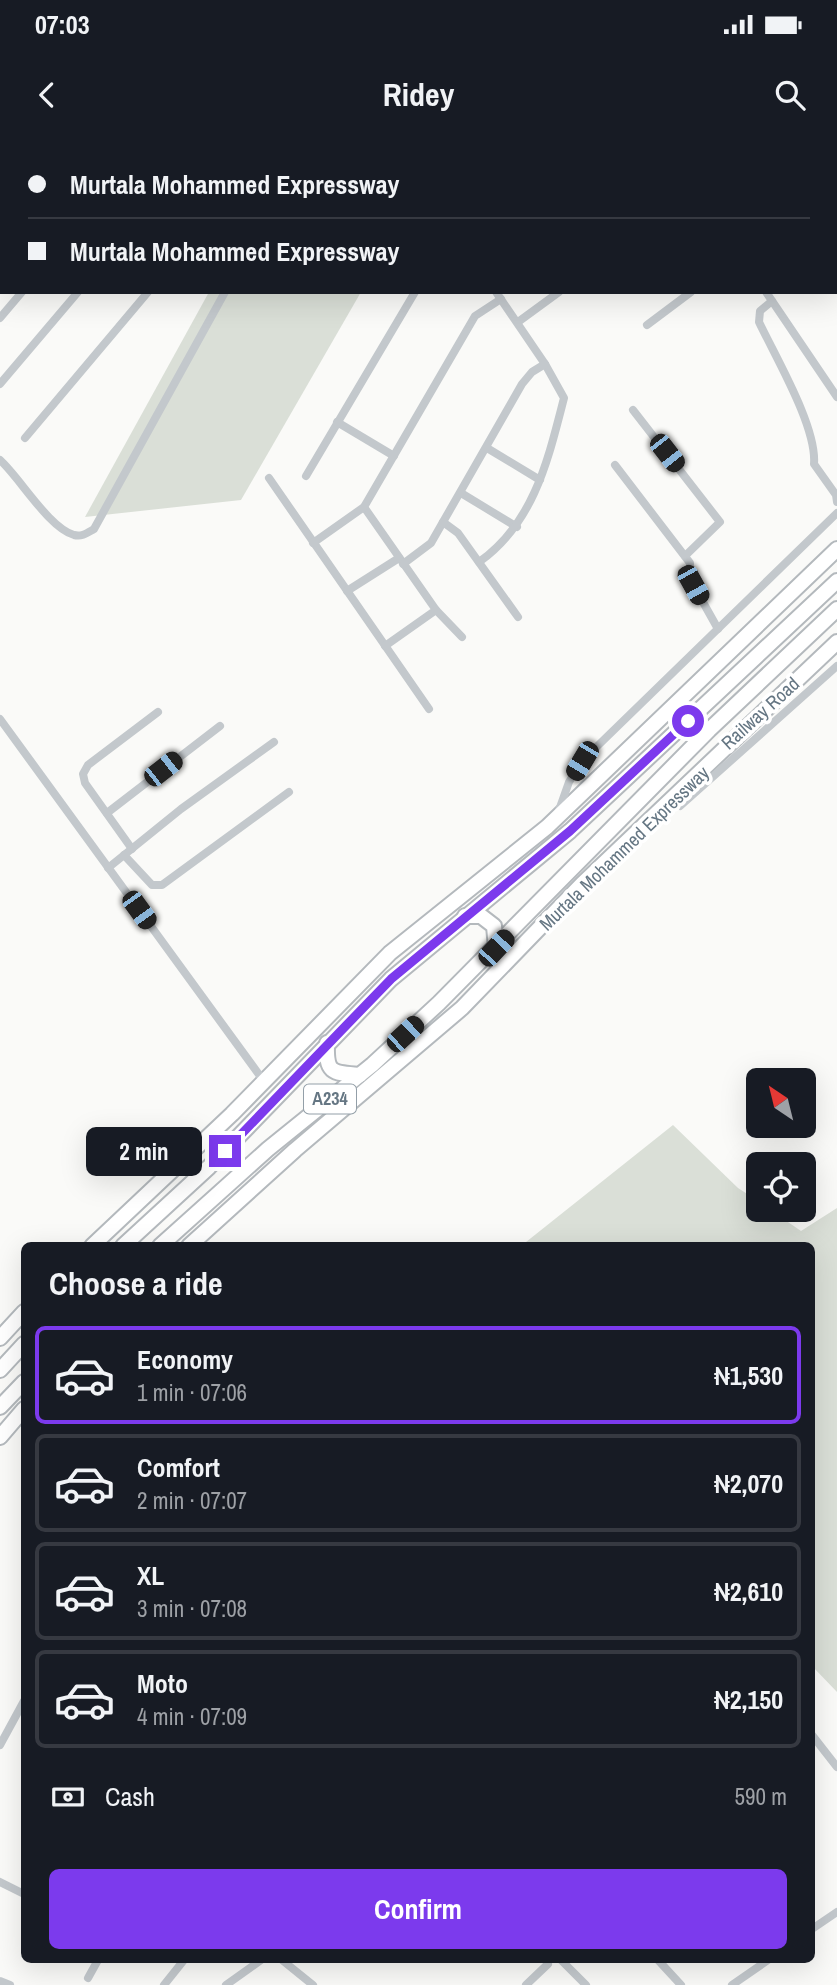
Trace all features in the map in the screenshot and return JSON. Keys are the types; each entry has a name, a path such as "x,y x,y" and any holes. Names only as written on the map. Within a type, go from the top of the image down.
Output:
{"highway":[{"path":"96,1242 232,1114 390,953 556,819 837,549"},
{"name":"A234","path":"127,1242 209,1167 327,1043 420,953 545,852 837,581"},
{"name":"Murtala Mohammed Expressway","path":"164,1242 268,1149 360,1075 496,948 584,854 837,609"},
{"path":"814,630 837,619"},
{"name":"Murtala Mohammed Expressway","path":"193,1242 295,1150 462,1008 582,884 837,642"},
{"path":"675,732 723,659"},
{"path":"545,852 556,819"},
{"path":"466,916 481,916 494,926 496,948"},
{"path":"327,1043 326,1063 331,1070 360,1075"},
{"path":"0,1338 21,1315"},
{"path":"0,1370 21,1347"},
{"path":"0,1407 21,1385"},
{"path":"0,1437 21,1412"}],"street":[{"path":"0,318 20,294"},
{"path":"0,384 76,294"},
{"path":"25,438 146,294"},
{"path":"0,460 59,526 72,534 82,536 94,529 224,294"},
{"path":"306,476 414,294"},
{"path":"518,322 556,294"},
{"path":"647,325 688,294"},
{"path":"767,294 837,397"},
{"path":"313,543 364,507 475,316 499,295 564,398 540,480 517,527 502,545 479,562"},
{"path":"772,301 760,312 759,322 808,428 817,454 814,464 836,495 837,502"},
{"path":"347,591 426,549 522,384 532,372 545,364"},
{"path":"633,410 720,522 685,556"},
{"path":"337,422 394,456"},
{"path":"487,448 540,480"},
{"path":"615,465 690,563 690,579 718,629"},
{"path":"269,478 429,709"},
{"path":"461,493 517,527"},
{"path":"364,507 436,610 462,637"},
{"path":"556,819 569,782 582,761 837,512"},
{"path":"443,522 458,533 519,617"},
{"path":"385,646 436,610"},
{"name":"Railway Road","path":"673,800 680,806 837,666"},
{"path":"132,849 85,783 83,774 88,765 158,712"},
{"path":"0,719 263,1080"},
{"path":"107,813 220,726"},
{"path":"108,868 274,742"},
{"path":"124,855 152,886 162,885 289,792"},
{"path":"0,1745 21,1706"},
{"path":"815,1739 837,1767"},
{"path":"0,1882 21,1892"},
{"path":"815,1927 837,1912"},
{"path":"88,1978 96,1963"},
{"path":"164,1985 182,1963"},
{"path":"226,1985 257,1963"},
{"path":"286,1963 313,1985"},
{"path":"564,1963 586,1985"},
{"path":"661,1963 681,1985"},
{"path":"732,1985 764,1963"},
{"path":"526,1985 548,1964"},
{"path":"0,1981 10,1985"}],"shaded area":[{"path":"208,294 360,294 241,500 85,517"},
{"path":"673,1125 746,1193 746,1222 788,1222 801,1231 837,1208 837,1692 815,1669 815,1242 526,1242"}],"route":[{"path":"225,1151 391,979 570,831 688,721"}]}
